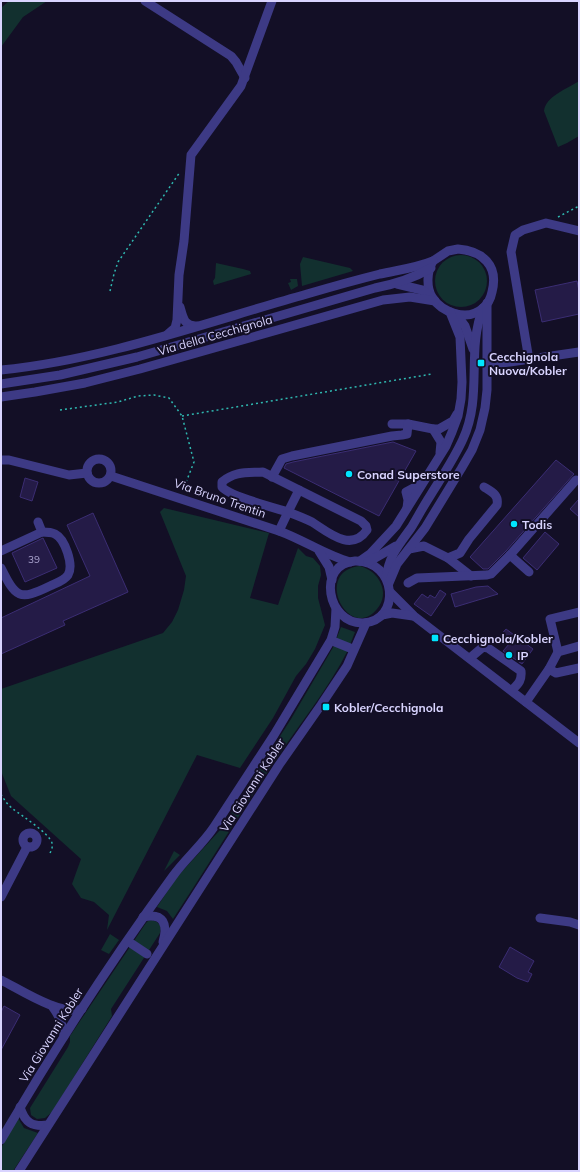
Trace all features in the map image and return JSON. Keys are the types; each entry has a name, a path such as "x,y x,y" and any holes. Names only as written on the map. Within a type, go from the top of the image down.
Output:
{"street":[{"path":"145,1 231,56 236,62 244,78"},
{"path":"165,335 172,332 175,328 191,155 236,93 244,78 272,1"},
{"path":"529,360 511,252 515,235 523,230 546,222 579,231"},
{"path":"387,581 389,562 398,544 411,528 448,468 464,438 472,412 474,397 474,352 479,319 493,289 494,279 492,270 488,262 475,252 458,249 448,251 432,265 428,287 433,298 444,309 453,313 466,314 475,313 485,306"},
{"name":"Via della Cecchignola","path":"1,384 39,379 101,366 375,288 396,284 415,278 432,265"},
{"name":"Via della Cecchignola","path":"1,370 35,367 74,359 133,344 381,274 432,265"},
{"name":"Via della Cecchignola","path":"396,284 422,290 433,298"},
{"name":"Via della Cecchignola","path":"1,396 85,383 133,371 383,300 410,297 433,298"},
{"path":"178,299 183,319 192,326 198,326"},
{"path":"387,581 397,564 425,528 472,450 480,430 486,398 487,362 485,306"},
{"path":"453,313 465,326 474,352"},
{"path":"364,562 388,535 406,509 408,500 406,492 416,488 424,482 452,432 459,408 462,382 460,337 453,313"},
{"path":"487,362 501,363 529,360 579,352"},
{"path":"392,424 408,424 433,429 443,428 456,418 459,408"},
{"path":"272,477 282,459 392,436 402,436 407,434 408,424"},
{"path":"433,429 441,442 439,456"},
{"path":"98,458 108,461 111,465 111,476 103,482 98,483 93,481 89,478 87,473 89,463 98,458"},
{"path":"5,460 74,476 87,473"},
{"path":"263,472 299,490 361,521 366,526 367,530 360,537 349,540 341,540 310,521 224,490 222,487 222,482 230,476 242,473 263,472"},
{"name":"Via Bruno Trentin","path":"111,476 279,531 298,538 318,550 350,562"},
{"path":"408,583 417,578 490,574 510,555 576,480"},
{"path":"448,558 460,553 468,539 497,505 498,500 496,494 484,488"},
{"path":"279,531 299,490"},
{"path":"38,522 42,532"},
{"path":"424,546 423,534 425,528"},
{"path":"1,550 42,532 50,532 56,534 66,548 70,568 68,575 63,580 33,594 24,595 18,593 12,588 1,568"},
{"path":"364,562 386,552 398,544"},
{"path":"409,549 424,546 448,558 471,576"},
{"name":"Via Bruno Trentin","path":"318,550 329,567 332,580"},
{"path":"510,555 529,572"},
{"path":"414,616 392,613 382,615 373,621 366,623 356,623 350,620 336,608 331,593 332,580 335,572 340,566 350,562 364,562 376,567 387,581 391,593 414,616 579,743"},
{"path":"382,615 388,605 391,593"},
{"name":"Via Giovanni Kobler","path":"1,1140 64,1036 143,918 174,874 214,828 274,735 331,640 335,627 336,608"},
{"path":"526,702 549,669 558,652 550,619 579,612"},
{"name":"Via Giovanni Kobler","path":"19,1171 150,957 278,765 322,705 351,658 366,623"},
{"path":"335,642 350,648"},
{"path":"558,652 579,646"},
{"path":"470,658 483,647 488,648 521,672 521,682 512,690"},
{"path":"549,669 556,673 579,668"},
{"path":"1,898 27,847"},
{"name":"Via Giovanni Kobler","path":"143,918 150,916 158,917 165,925 166,933 163,942 150,957"},
{"path":"540,918 579,924"},
{"path":"132,944 150,957"},
{"path":"1,980 52,1006 71,1011 82,1009"},
{"path":"52,1006 60,1017 64,1036"},
{"path":"20,1107 27,1122 40,1126 48,1125"}],"path":[{"path":"110,291 118,262 182,168"},
{"path":"546,222 579,206"},
{"path":"182,416 432,374"},
{"path":"60,410 118,402 138,396 154,395 169,398 182,416 194,462 180,498"},
{"path":"1,794 14,809 50,839 52,843 52,850 49,855"}],"green space":[{"path":"9,1 47,1 23,17 1,47 1,8"},
{"path":"579,81 579,136 558,147 544,111 549,101 553,97"},
{"path":"456,255 466,255 480,262 487,276 487,286 480,300 466,307 456,307 446,303 439,296 435,286 435,276 439,266 446,259"},
{"path":"303,257 350,268 353,271 302,286 300,264"},
{"path":"216,263 250,271 251,274 214,285 213,281 215,278"},
{"path":"290,279 297,279 298,286 291,290 288,283 291,282"},
{"path":"164,508 269,533 250,598 278,605 298,548 306,556 313,558 320,566 321,575 318,586 318,598 325,625 315,649 306,664 296,676 273,718 240,768 197,755 107,930 109,915 94,902 81,898 72,884 81,859 11,796 1,771 1,689 163,633 172,622 178,610 184,590 186,576 160,512"},
{"path":"360,566 373,573 381,583 383,590 381,603 377,609 366,617 356,617 347,612 340,602 337,591 338,580 346,571"},
{"path":"341,627 355,632 350,645 336,640"},
{"path":"335,644 348,650 332,679 284,747 173,919 167,911 157,907 177,877 221,829 291,719"},
{"path":"174,851 180,855 164,871"},
{"path":"152,920 161,928 160,933 111,1009 112,1016 52,1112 45,1118 37,1119 31,1115 30,1108 68,1047 70,1036 146,923"},
{"path":"110,934 119,940 109,954 101,950"},
{"path":"18,1118 24,1128 38,1133 13,1171 1,1171 1,1148"}],"building":[{"path":"577,281 579,291 579,314 542,322 535,290"},
{"name":"Conad Superstore","path":"393,442 416,451 379,516 284,468 286,464 293,462"},
{"name":"Todis","path":"556,460 574,474 506,551 488,569 483,569 470,557"},
{"path":"25,478 38,482 32,501 20,497"},
{"path":"579,499 579,517 570,509"},
{"path":"93,513 128,592 63,621 65,625 1,654 1,618 90,576 67,525"},
{"path":"545,532 559,544 537,570 523,558"},
{"path":"43,538 57,568 25,582 12,553"},
{"path":"488,586 498,594 455,607 451,594 476,587"},
{"path":"440,590 446,594 431,616 414,604 422,594 428,598 430,595 435,598"},
{"path":"506,629 533,649 522,664 503,651 510,643 500,636"},
{"path":"510,947 534,961 528,972 532,974 528,982 517,978 499,967"},
{"path":"4,1006 20,1015 1,1050 1,1012"}],"place":[{"name":"Cecchignola Nuova/Kobler","path":"481,363"},
{"name":"Conad Superstore","path":"349,474"},
{"name":"Todis","path":"514,524"},
{"name":"Cecchignola/Kobler","path":"435,638"},
{"name":"IP","path":"509,655"},
{"name":"Kobler/Cecchignola","path":"326,707"}]}
